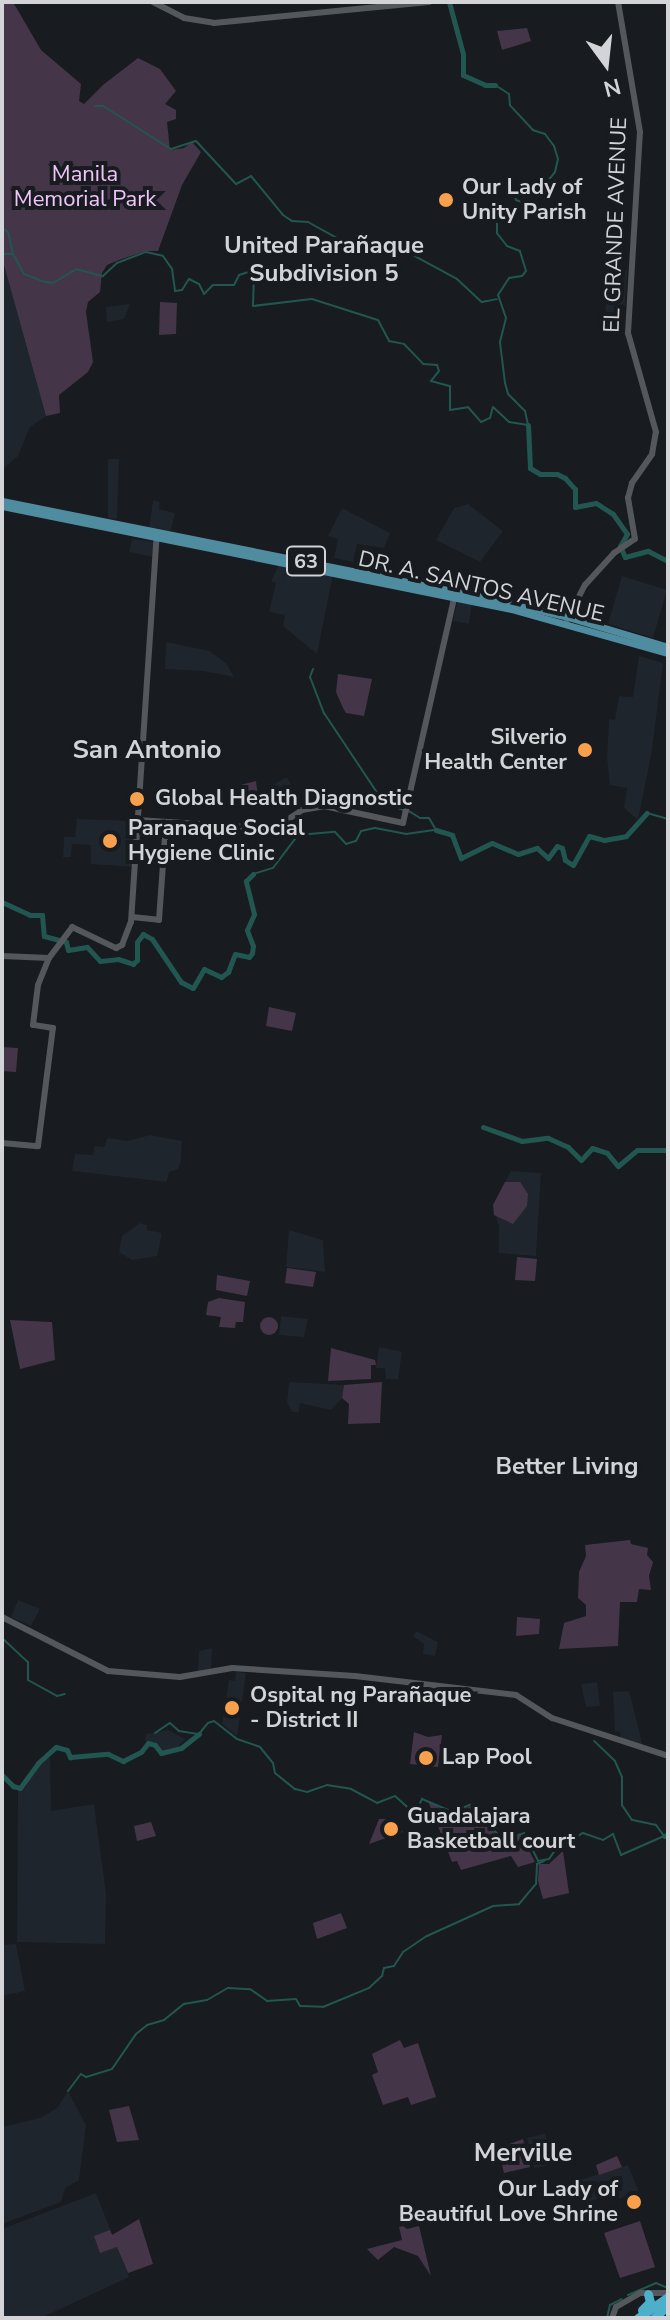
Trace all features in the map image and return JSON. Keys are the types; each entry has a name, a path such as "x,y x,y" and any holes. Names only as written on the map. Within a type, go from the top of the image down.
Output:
{"highway":[{"path":"636,2318 650,2304 648,2294"},
{"path":"636,2318 668,2295"},
{"path":"654,2318 668,2305"}],"main road":[{"path":"153,2 184,18 214,23 429,2"},
{"name":"EL GRANDE AVENUE","path":"567,620 580,591 620,550 633,542 629,492 652,454 656,426 629,339 640,132 618,2"},
{"name":"DR. A. SANTOS AVENUE","path":"2,504 567,620 668,650"},
{"path":"2,1143 38,1147 53,1028 33,1025 40,979 49,958 72,927 116,948 122,945 132,917 157,537"},
{"path":"138,820 273,829 302,810 324,806 403,823 454,598"},
{"path":"132,917 159,920 166,822"},
{"path":"2,956 49,958"},
{"path":"2,1617 108,1671 180,1677 232,1668 355,1676 516,1695 552,1718 668,1756"},
{"path":"614,2318 616,2307 640,2293 668,2295"},
{"path":"614,2318 618,2310 648,2294 668,2295"}],"shaded area":[{"path":"2,258 46,416 30,427 18,456 2,470"},
{"path":"610,269 627,270 625,306 616,306 615,316 605,311"},
{"path":"130,304 124,319 107,322 106,307"},
{"path":"108,459 119,459 117,519 108,518"},
{"path":"153,500 160,502 159,509 175,513 170,533 149,529"},
{"path":"468,504 503,531 480,562 436,540 454,508"},
{"path":"342,508 390,533 384,548 357,544 353,562 334,558 338,539 328,536"},
{"path":"132,539 155,542 153,557 129,552"},
{"path":"279,565 286,567 283,584 287,566 333,575 317,654 283,626 285,615 269,612 276,583 271,581"},
{"path":"478,572 492,581 486,592 467,588"},
{"path":"622,576 667,590 653,638 608,624"},
{"path":"458,600 472,604 469,624 453,621"},
{"path":"166,642 210,651 226,663 234,677 165,669"},
{"path":"639,656 663,663 652,750 638,820 624,808 627,788 610,785 607,758 609,719 615,720 619,696 633,697"},
{"path":"287,777 295,792 273,804 269,787"},
{"path":"77,819 135,821 132,867 91,864 91,845 72,844 71,857 63,857 64,837 75,837"},
{"path":"150,1135 182,1141 178,1169 169,1172 167,1182 72,1171 75,1154 93,1155 94,1146 105,1147 107,1138 127,1141"},
{"path":"511,1171 541,1173 536,1256 499,1253 499,1227 493,1205"},
{"path":"140,1223 147,1225 147,1230 162,1233 157,1256 132,1260 119,1252 122,1236"},
{"path":"289,1230 323,1240 325,1272 286,1267"},
{"path":"281,1316 308,1319 304,1337 279,1335"},
{"path":"379,1347 402,1352 398,1379 386,1379 385,1368 376,1368"},
{"path":"289,1382 344,1385 342,1398 331,1410 300,1403 299,1412 292,1412 287,1402"},
{"path":"18,1600 40,1609 31,1626 11,1617"},
{"path":"416,1631 438,1642 435,1656 423,1654 424,1644 413,1636"},
{"path":"212,1648 211,1669 198,1672 199,1651"},
{"name":"Ospital ng Parañaque - District II","path":"236,1672 246,1673 237,1736 222,1724 229,1680 235,1681"},
{"path":"597,1682 600,1706 586,1707 581,1684"},
{"path":"629,1691 643,1747 621,1741 620,1732 615,1731 613,1692"},
{"path":"168,1730 185,1739 177,1748 160,1751 154,1743 145,1741 146,1734"},
{"path":"50,1757 51,1811 94,1804 106,1894 105,1944 17,1942 18,1789 25,1788 38,1764"},
{"path":"16,1944 25,1991 2,1996 2,1945"},
{"path":"68,2091 86,2125 79,2180 65,2188 61,2202 2,2224 2,2127 40,2118 57,2108"},
{"path":"545,2133 555,2164 534,2168 527,2138"},
{"path":"628,2165 639,2192 612,2201 610,2195 587,2202 580,2180"},
{"path":"96,2193 129,2277 41,2318 2,2318 2,2229"},
{"name":"Our Lady of Beautiful Love Shrine","path":"634,2193 643,2202 634,2211 625,2202"}],"green space":[{"name":"Manila Memorial Park","path":"2,2 13,2 41,50 81,84 79,101 84,104 138,58 160,69 176,91 165,104 176,110 176,119 167,122 170,150 184,148 192,142 201,152 182,185 158,251 146,251 119,260 107,265 102,273 100,292 88,302 86,312 93,362 88,372 59,395 60,413 46,416 2,258"},
{"path":"527,28 531,41 502,50 497,31"},
{"path":"160,302 177,303 176,334 159,335"},
{"path":"338,674 372,679 364,716 346,713 336,692"},
{"path":"256,781 258,797 240,806 233,787"},
{"path":"269,1007 296,1013 292,1031 266,1026"},
{"path":"2,1047 18,1048 16,1072 2,1071"},
{"path":"505,1182 520,1182 528,1194 527,1206 513,1224 494,1215 493,1205"},
{"path":"517,1257 537,1259 535,1281 515,1280"},
{"path":"287,1268 316,1272 313,1287 285,1283"},
{"path":"217,1275 250,1281 247,1296 216,1290"},
{"path":"219,1298 245,1302 243,1322 236,1322 235,1328 219,1327 221,1317 206,1315 208,1302"},
{"path":"269,1317 278,1326 269,1335 260,1326"},
{"path":"10,1320 52,1322 55,1360 20,1369"},
{"path":"331,1348 375,1360 376,1365 371,1365 371,1379 328,1381"},
{"path":"382,1382 380,1423 348,1424 349,1404 342,1398 344,1385"},
{"path":"630,1540 631,1544 648,1548 647,1555 653,1562 649,1576 651,1590 639,1589 637,1602 620,1602 618,1646 559,1649 564,1623 586,1616 586,1605 578,1598 579,1572 586,1556 585,1545"},
{"path":"517,1617 540,1619 539,1634 516,1636"},
{"path":"414,1732 428,1737 442,1735 438,1767 410,1764"},
{"path":"428,1801 451,1815 471,1806 489,1813 498,1838 506,1841 520,1833 535,1862 518,1867 511,1856 461,1870 457,1861 452,1862"},
{"path":"379,1819 393,1819 403,1832 369,1844"},
{"path":"151,1822 156,1836 137,1841 134,1826"},
{"path":"563,1851 569,1893 543,1899 538,1881 539,1864 549,1864"},
{"path":"341,1913 347,1928 317,1939 313,1923"},
{"path":"400,2040 404,2048 418,2043 436,2097 411,2105 408,2097 383,2105 372,2075 378,2072 372,2054"},
{"path":"129,2106 139,2140 117,2142 109,2110"},
{"path":"523,2139 530,2167 504,2173 498,2148"},
{"path":"617,2156 622,2167 599,2175 596,2165"},
{"path":"139,2219 153,2264 128,2273 117,2247 100,2253 94,2236 110,2230 112,2235"},
{"path":"640,2221 655,2267 620,2278 604,2233"},
{"path":"419,2226 431,2276 418,2256 394,2247 378,2260 367,2249 402,2240 399,2227 407,2229"}],"waterway":[{"path":"449,2 463,54 463,75 485,85 495,85"},
{"path":"2,228 8,232 13,254 24,274 45,282 53,283 76,269 103,276 117,263 146,252 163,256 172,269 175,291 182,290 189,279 199,284 204,294 213,285 234,285 239,275 251,271 254,276 253,306 312,299 378,320 389,341 404,344 423,364 437,365 439,371 431,381 450,386 450,410 468,407 481,422 490,418 493,407 509,422 528,425 525,411 508,394 505,383 500,342 506,318 498,295 509,278 522,276 526,271 520,251 507,246 497,233 497,221 518,211 525,203 516,200 514,193 547,182 555,172 558,159 554,146 545,134 533,130 510,105 509,94 495,85"},
{"path":"95,106 103,106 171,149 196,141 236,184 251,176 283,215 292,221 308,222 342,241"},
{"path":"346,243 398,247 457,279 482,302 497,299"},
{"path":"2,254 12,254"},
{"path":"528,425 530,468 540,474 557,474 565,478 575,489 575,507 596,503 613,514 627,534 620,546 625,557 648,551 668,561"},
{"path":"313,669 310,677 324,713 384,803 403,810"},
{"path":"253,874 273,868 298,835 335,832 346,844 356,841 361,831 375,828 406,834 436,830 429,818 420,818 409,811"},
{"path":"647,813 668,819"},
{"path":"436,830 452,835 461,858 492,843 518,854 537,848 548,858 557,846 562,848 565,860 573,865 589,836 604,840 626,836 647,813"},
{"path":"2,902 30,915 42,915 44,936 66,942 68,950 87,947 100,961 118,959 133,964 137,960 137,942 143,934 152,939 181,982 193,988 204,969 221,977 228,972 235,954 249,957 252,953 253,946 247,930 254,914 246,881 253,874"},
{"path":"483,1127 522,1141 548,1138 568,1147 581,1160 592,1148 607,1153 618,1166 637,1150 668,1150"},
{"path":"2,1638 28,1662 28,1680 57,1696 65,1694"},
{"path":"155,1733 170,1723 179,1731 199,1734 208,1723 214,1721 237,1739 260,1747 273,1763 275,1773 295,1789 307,1792 327,1785 351,1789 377,1803 395,1796 415,1814 422,1799 453,1812 472,1804 492,1816 494,1830 500,1837 506,1840 524,1833 538,1861 549,1859 556,1849 583,1833 603,1840 613,1834 621,1855 664,1836 656,1825 632,1820 622,1805 622,1777 615,1761 594,1741"},
{"path":"2,1775 13,1786 20,1788 38,1763 56,1747 67,1750 70,1757 108,1754 123,1761 141,1752 148,1743 155,1745 161,1753 181,1748 199,1734"},
{"path":"664,1836 668,1835"},
{"path":"68,2091 81,2074 86,2077 112,2069 136,2034 147,2025 164,2020 184,2004 207,2000 228,1988 250,1989 267,2001 296,1999 300,2006 323,2007 369,1988 382,1976 384,1968 394,1966 403,1952 427,1936 493,1906 519,1904 536,1884 537,1864 544,1861"},
{"path":"628,2295 656,2283 668,2288"},
{"path":"607,2318 610,2305 622,2299"}],"place":[{"name":"Our Lady of Unity Parish","path":"446,200"},
{"name":"Silverio Health Center","path":"585,750"},
{"name":"Global Health Diagnostic","path":"137,799"},
{"name":"Paranaque Social Hygiene Clinic","path":"110,841"},
{"name":"Ospital ng Parañaque - District II","path":"232,1708"},
{"name":"Lap Pool","path":"426,1758"},
{"name":"Guadalajara Basketball court","path":"391,1829"},
{"name":"Our Lady of Beautiful Love Shrine","path":"634,2202"}],"district":[{"name":"United Parañaque Subdivision 5","path":"324,260"},
{"name":"San Antonio","path":"147,750"},
{"name":"Better Living","path":"567,1467"},
{"name":"Merville","path":"523,2153"}]}
